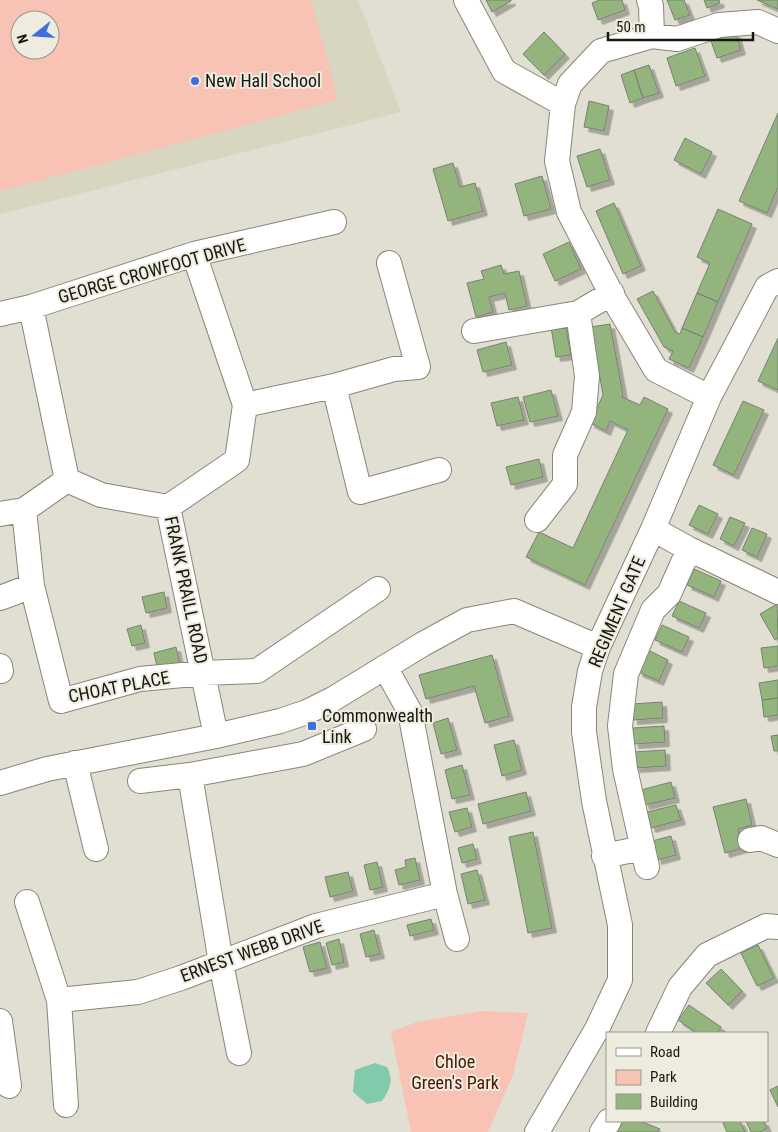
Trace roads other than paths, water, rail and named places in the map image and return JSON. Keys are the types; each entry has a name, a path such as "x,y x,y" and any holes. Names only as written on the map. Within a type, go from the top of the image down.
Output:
{"street":[{"path":"466,0 504,71 563,104"},
{"path":"649,0 652,36"},
{"path":"710,397 656,370 568,212 557,160 563,104 570,84 601,51 652,36 677,40 719,25 758,22 778,31"},
{"name":"GEORGE CROWFOOT DRIVE","path":"0,314 31,307 194,254 334,222"},
{"path":"67,480 101,495 168,507 237,460 245,405 194,254"},
{"path":"245,405 334,386 394,369 418,367 389,263"},
{"name":"REGIMENT GATE","path":"537,1132 602,1032 620,980 620,926 604,856 584,732 584,707 590,671 598,647 653,529 710,397 767,287 778,281"},
{"path":"474,332 578,313 612,293"},
{"path":"31,307 67,480"},
{"path":"536,520 565,484 566,455 584,412 587,376 578,313"},
{"path":"334,386 360,492 439,470"},
{"path":"0,514 24,510 67,480"},
{"name":"FRANK PRAILL ROAD","path":"168,507 216,736"},
{"name":"CHOAT PLACE","path":"24,510 32,586 62,701 140,679 204,673"},
{"path":"653,529 689,549 778,592"},
{"path":"604,856 645,858 625,768 620,726 626,674 653,610 669,594 689,549"},
{"path":"0,598 32,586"},
{"name":"FRANK PRAILL ROAD","path":"204,673 257,671 378,588"},
{"path":"0,783 47,769 216,736 280,721 306,712 333,699 423,644 467,620 514,611 598,647"},
{"path":"385,667 410,712 445,894 457,938"},
{"path":"140,781 190,775 303,754 364,729"},
{"path":"75,763 96,849"},
{"path":"190,775 238,1053"},
{"path":"750,840 761,838 778,845"},
{"name":"ERNEST WEBB DRIVE","path":"59,1000 138,992 221,963 316,926 445,894"},
{"path":"27,902 59,1000 66,1105"},
{"path":"658,1032 680,987 707,955 766,926 778,927"},
{"path":"0,1021 9,1086"}],"place":[{"name":"New Hall School","path":"195,81"},
{"name":"Commonwealth Link","path":"312,726"}],"park label":[{"name":"Chloe Green's Park","path":"455,1072"}]}
